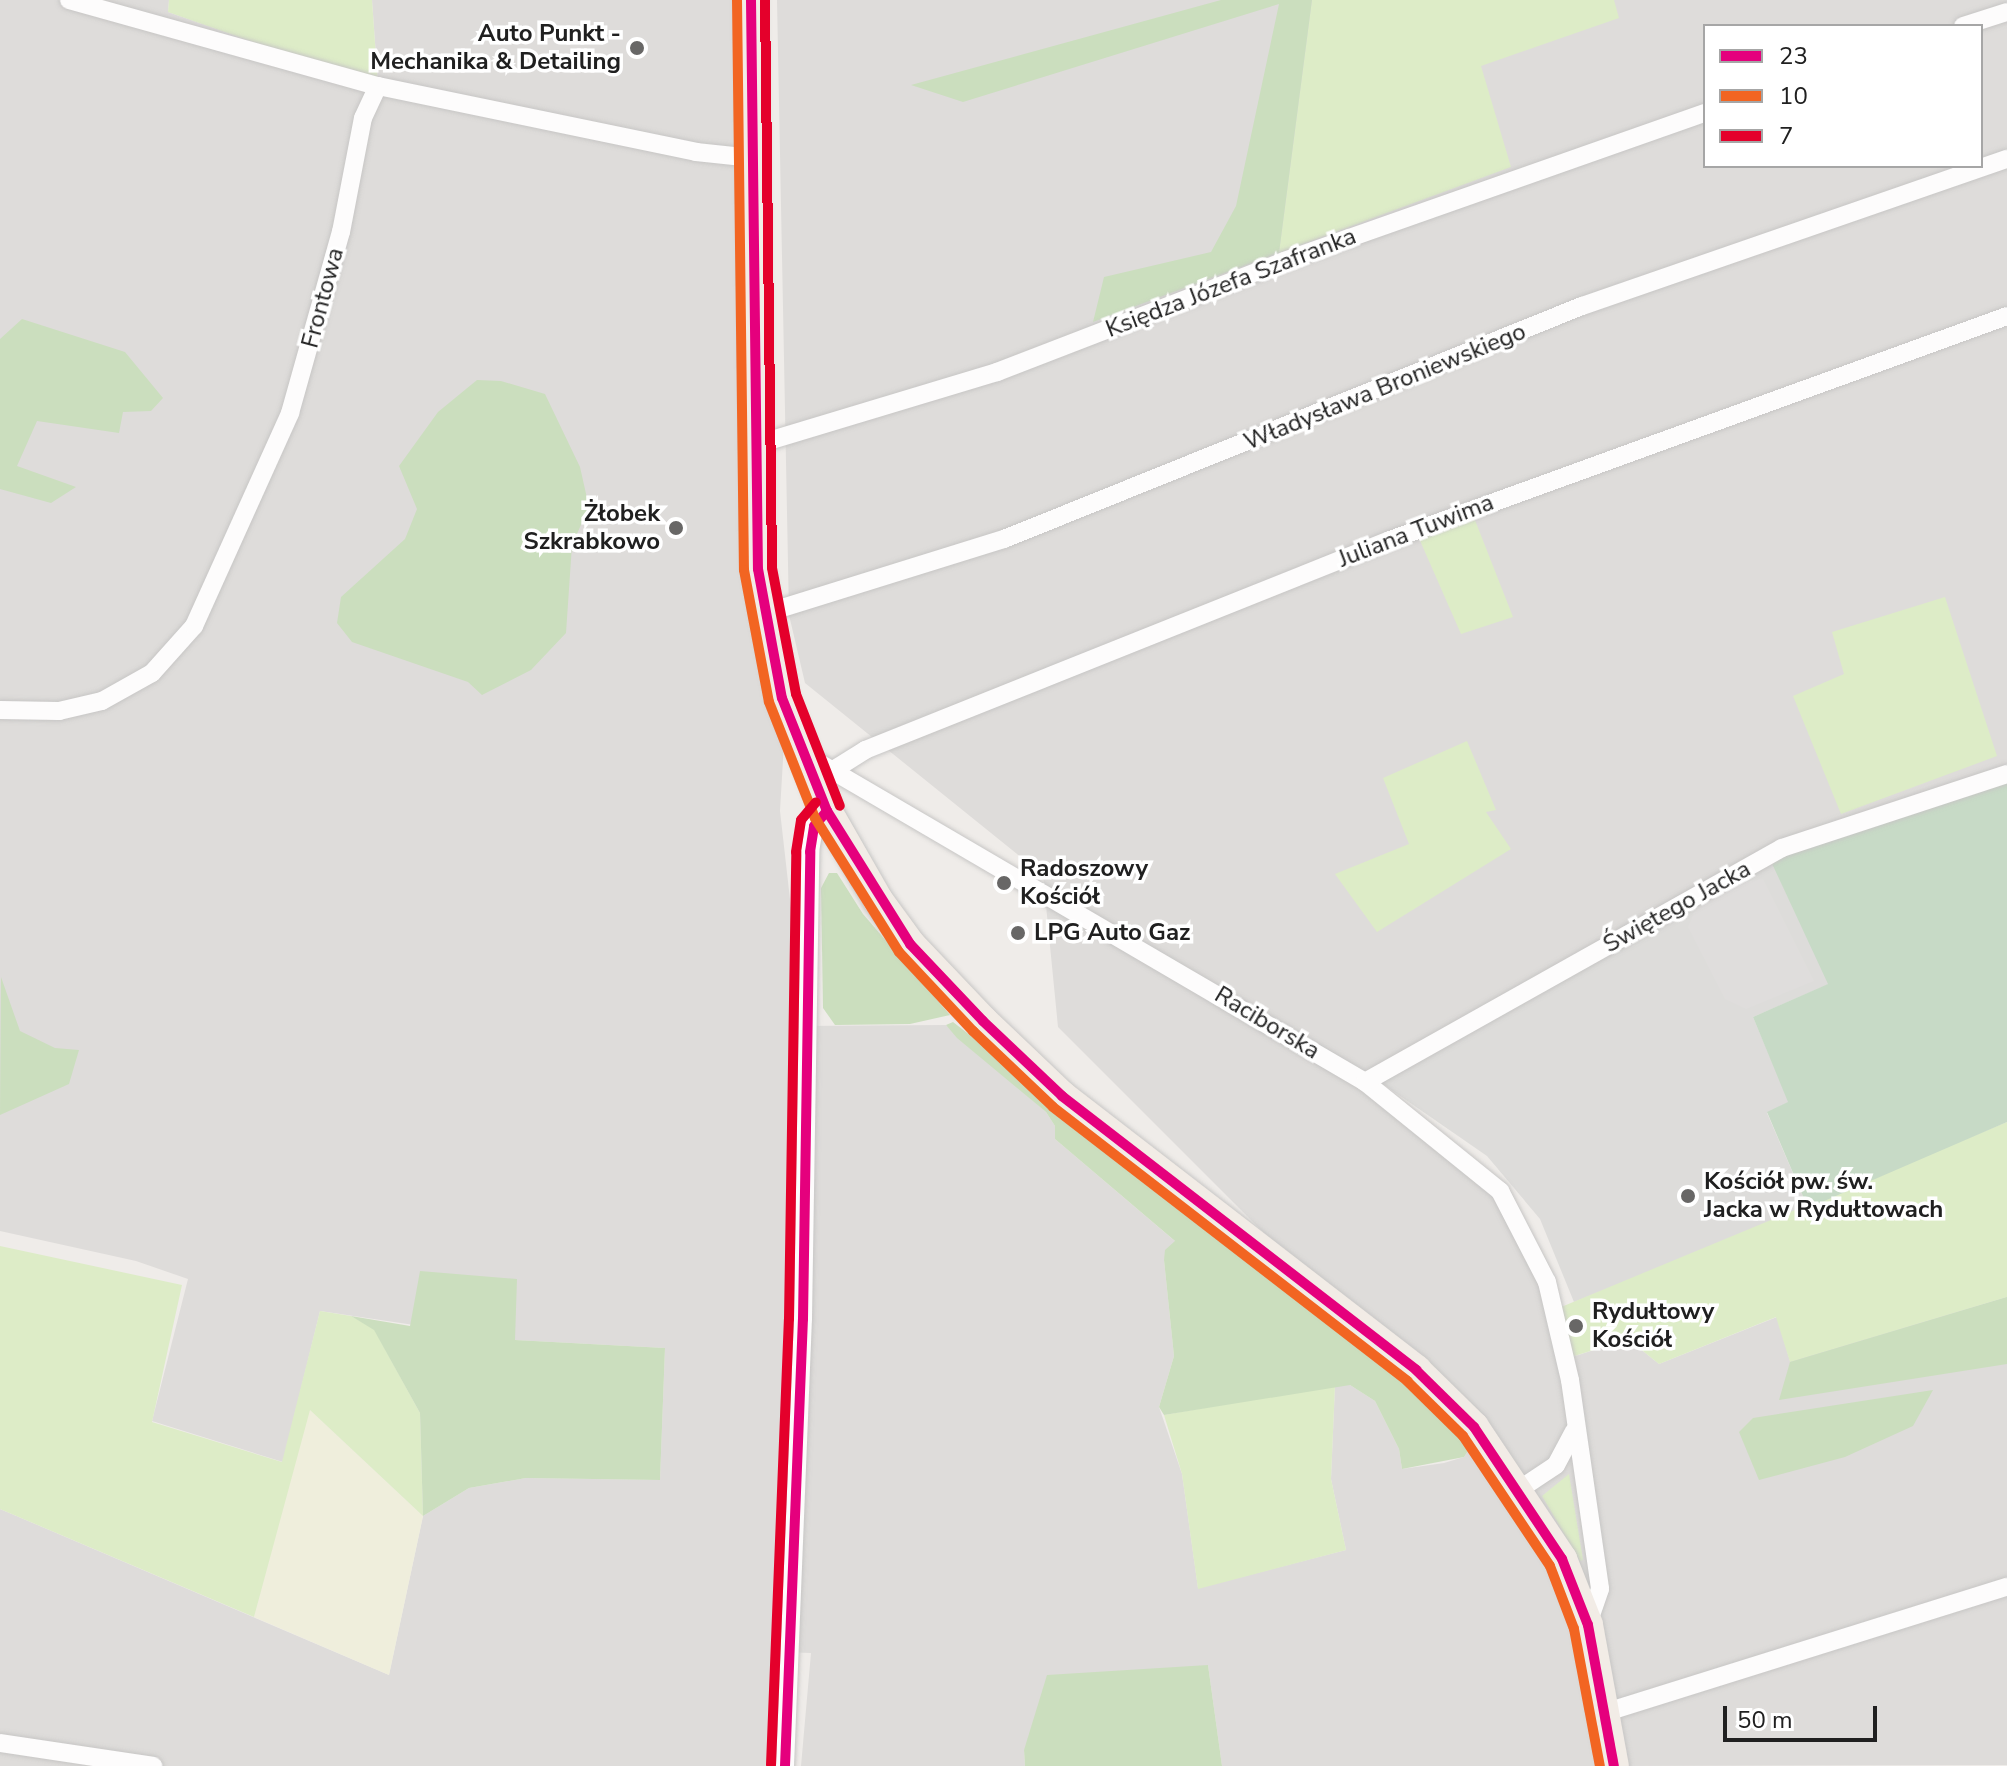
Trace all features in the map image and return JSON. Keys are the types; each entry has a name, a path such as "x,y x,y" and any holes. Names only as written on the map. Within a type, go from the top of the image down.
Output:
{"main road":[{"name":"Raciborska","path":"751,0 741,158 763,614 782,698 801,754 827,811 878,900 946,985 1062,1096 1416,1370 1474,1427 1520,1489 1562,1559 1588,1625 1607,1712 1614,1766"}],"street":[{"path":"69,0 378,86 741,158"},
{"path":"1969,24 2007,12"},
{"name":"Frontowa","path":"0,710 59,711 127,690 175,652 194,626 290,413 341,232 363,118 378,86"},
{"name":"Księdza Józefa Szafranka","path":"755,445 997,372 1284,261 1703,114"},
{"name":"Władysława Broniewskiego","path":"1983,167 2007,159"},
{"name":"Władysława Broniewskiego","path":"763,614 1004,539 1582,306 1981,168"},
{"name":"Juliana Tuwima","path":"835,769 865,750 1390,540 2007,316"},
{"name":"Raciborska","path":"801,754 835,769 943,840 1155,955 1365,1082 1500,1191 1547,1282 1570,1380 1600,1589 1588,1625"},
{"name":"Świętego Jacka","path":"1365,1082 1782,848 2007,774"},
{"path":"785,1766 803,1319 808,883 812,833 827,811"},
{"path":"1520,1489 1556,1465 1575,1428"},
{"path":"1607,1712 2007,1587"},
{"path":"0,1743 153,1766"}],"shaded area":[{"path":"0,0 169,0 168,12 378,85 372,0 732,0 747,527 784,743 780,811 798,970 797,1026 946,1025 1046,1112 1055,1126 1055,1139 1176,1242 1164,1260 1174,1356 1159,1407 1182,1474 1198,1588 1346,1550 1331,1479 1335,1385 1350,1385 1375,1401 1399,1449 1402,1469 1464,1457 1470,1448 1511,1498 1562,1592 1598,1766 1222,1766 1208,1665 1024,1750 1025,1766 801,1766 811,1653 782,1652 771,1766 0,1766 0,1509 389,1675 423,1516 469,1488 526,1478 660,1480 665,1348 515,1340 320,1311 283,1462 152,1421 188,1279 136,1261 0,1231"},
{"path":"777,0 2007,0 2007,774 1366,1082 1500,1191 1547,1282 1566,1359 1628,1339 1659,1364 1777,1317 1790,1361 2007,1297 2007,1765 1614,1766 1607,1712 1520,1489 1058,1027 1043,875 805,683 789,615"},
{"path":"1771,861 1829,984 1753,1017 1789,1102 1767,1113 1808,1208 1574,1302 1540,1219 1487,1156 1380,1082"},
{"path":"1763,879 1814,981 1746,1009 1725,999 1688,927 1698,903 1731,884"}],"green space":[{"path":"169,0 372,0 378,86 168,12"},
{"path":"1221,0 1312,0 1279,253 1093,322 1104,277 1211,252 1236,206 1279,4 963,102 911,85"},
{"path":"1312,0 1614,0 1619,18 1481,66 1511,167 1279,253"},
{"path":"22,319 125,352 163,398 151,411 123,412 119,433 37,421 17,466 76,487 51,503 0,489 0,339"},
{"path":"477,380 501,381 545,394 580,467 589,507 572,545 566,633 531,670 482,695 468,682 352,642 337,623 341,597 405,539 417,509 399,466 438,412"},
{"path":"1473,515 1513,617 1461,634 1418,536"},
{"path":"1945,597 1997,756 1841,814 1793,696 1844,674 1832,632"},
{"path":"1467,741 1496,810 1486,812 1511,849 1377,932 1335,874 1409,844 1383,778"},
{"path":"2007,774 2007,1122 1808,1208 1767,1112 1788,1102 1753,1017 1828,984 1768,855"},
{"path":"829,873 837,873 863,914 950,1015 910,1024 835,1025 823,1008 821,888"},
{"path":"1,977 20,1031 55,1048 79,1050 69,1084 0,1115"},
{"path":"953,1022 1378,1353 1470,1448 1464,1457 1402,1469 1399,1449 1375,1401 1350,1385 1164,1415 1159,1407 1174,1356 1164,1260 1165,1250 1175,1241 1055,1139 1055,1126 1046,1112 957,1038 946,1025"},
{"path":"2007,1122 2007,1297 1790,1362 1776,1317 1659,1364 1628,1339 1565,1359 1554,1310"},
{"path":"0,1246 182,1285 152,1422 282,1462 320,1311 351,1316 374,1329 420,1413 423,1516 310,1410 254,1617 0,1509"},
{"path":"420,1271 517,1279 515,1340 665,1348 660,1480 526,1478 469,1488 423,1516 420,1413 374,1330 351,1316 410,1326"},
{"path":"2007,1297 2007,1364 1779,1400 1790,1362"},
{"path":"1335,1385 1331,1479 1346,1550 1198,1589 1182,1474 1164,1415"},
{"path":"1933,1390 1913,1426 1845,1457 1759,1480 1739,1432 1753,1418"},
{"path":"309,1409 423,1516 389,1675 254,1617"},
{"path":"1569,1474 1583,1560 1580,1561 1542,1496"},
{"path":"1208,1665 1222,1766 1025,1766 1024,1750 1047,1675"}],"transit line":[{"name":"10","path":"737,0 744,570 769,702 815,818 899,952 973,1031 1053,1107 1407,1381 1463,1436 1550,1566 1574,1629 1600,1766"},
{"name":"23","path":"751,0 758,569 782,698 827,811 910,944 983,1021 1062,1096 1416,1370 1474,1427 1562,1559 1588,1625 1614,1766"},
{"name":"7","path":"765,0 772,568 796,694 840,806"},
{"name":"7","path":"771,1765 789,1319 796,852 801,820 816,802"},
{"name":"23","path":"785,1766 803,1319 810,852 814,826 827,811"}],"place":[{"name":"Auto Punkt - Mechanika & Detailing","path":"637,48"},
{"name":"Żłobek Szkrabkowo","path":"676,528"},
{"name":"Radoszowy Kościół","path":"1004,883"},
{"name":"LPG Auto Gaz","path":"1018,933"},
{"name":"Kościół pw. św. Jacka w Rydułtowach","path":"1688,1196"},
{"name":"Rydułtowy Kościół","path":"1576,1326"}]}
